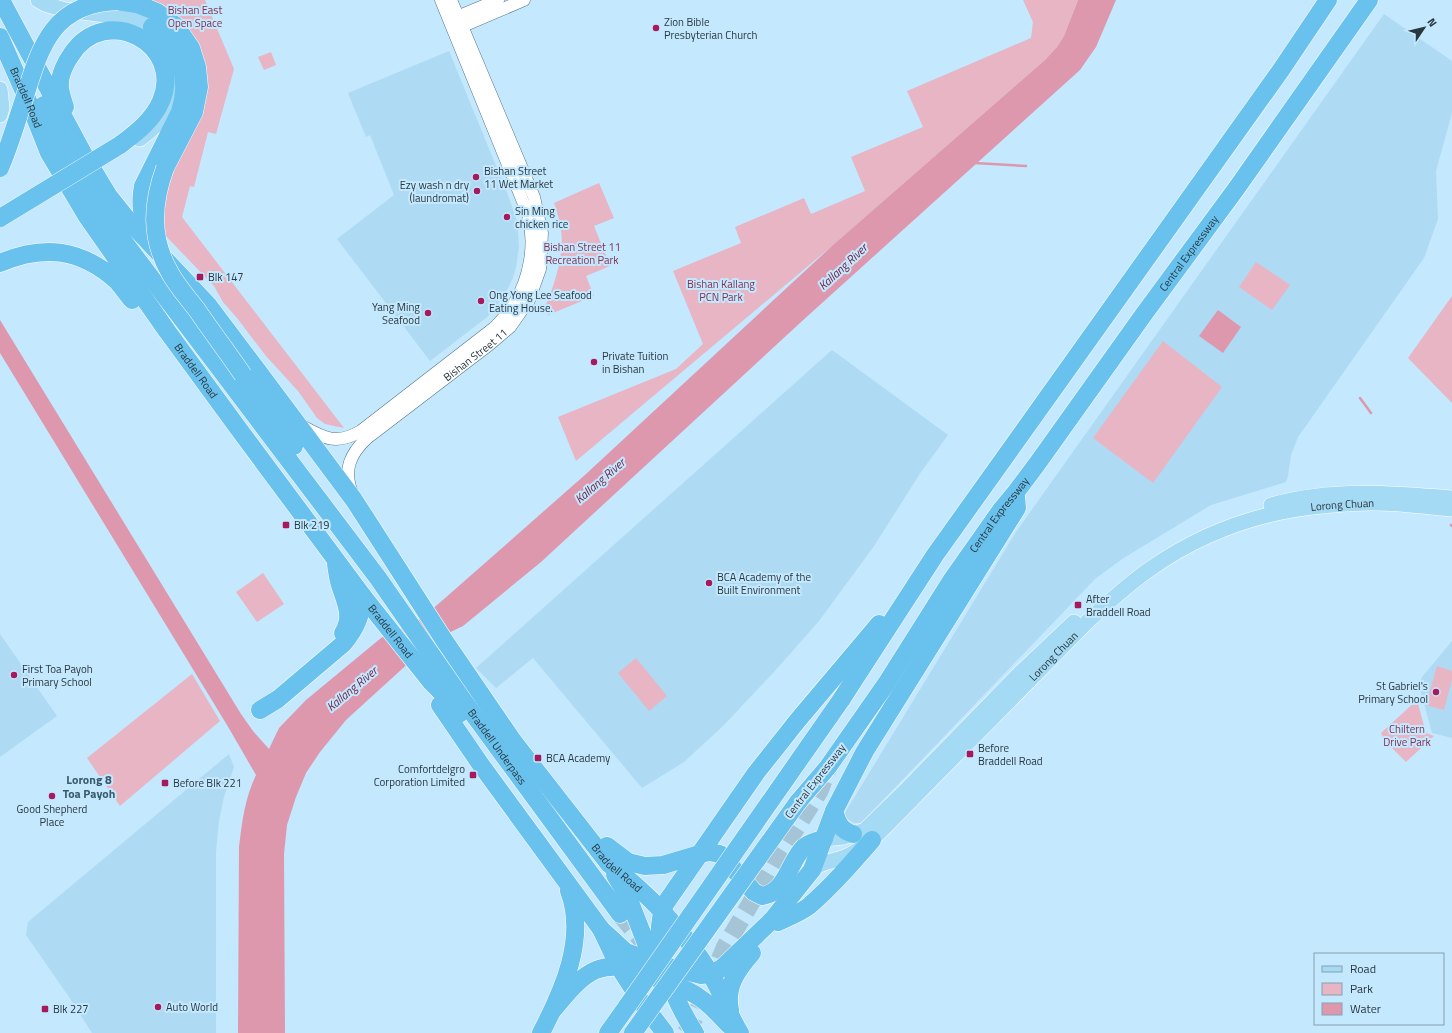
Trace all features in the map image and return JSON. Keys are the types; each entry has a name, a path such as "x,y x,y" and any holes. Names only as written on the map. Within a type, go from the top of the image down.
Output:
{"highway":[{"name":"Central Expressway","path":"608,1033 842,700 935,555 1281,70 1328,0"},
{"name":"Central Expressway","path":"633,1033 798,802 828,767 886,684 951,581 1001,510 1016,492 1236,189 1369,0"},
{"name":"Braddell Road","path":"1,1 72,134 108,195 157,252 208,305 250,372 278,398 298,424 354,500 444,640 520,751 609,864 626,877 662,912 687,940 711,974 736,1029"},
{"name":"Braddell Road","path":"1,1 22,59 65,151 95,200 187,326 246,401 378,578"},
{"path":"0,168 9,147 37,59 51,32 62,20 77,10 90,4 118,1 137,4 157,12 176,26 191,48 197,67 199,87 194,112 165,168 158,187 155,206 155,232 160,254 170,274 250,372 260,397 349,527 378,578"},
{"path":"152,27 163,35 172,46 180,60 184,73 185,85 184,100 180,112 142,186 141,196 143,222 157,252"},
{"path":"0,218 122,148 143,127 161,101 164,92 165,80 164,68 153,48 142,38 132,33 112,30 89,37 81,42 67,60 60,83 72,134"},
{"name":"Braddell Road","path":"0,37 49,153 86,215 167,331 362,595 388,628 423,657 431,682"},
{"path":"0,68 35,135 49,153"},
{"path":"0,263 15,256 40,252 56,252 77,256 96,266 117,282 139,308 167,331"},
{"path":"553,1010 578,983 595,970 609,967 619,967 662,973 698,975 711,974 722,968 772,920 812,870 834,811 865,751 1017,508 1016,492"},
{"path":"611,921 619,967 642,1003 667,1033 672,1016 662,973 660,940 662,912 665,904 756,773 935,555"},
{"path":"318,665 345,630 349,614 340,584 335,558"},
{"name":"Braddell Underpass","path":"378,578 406,618 423,657 460,696 611,921"},
{"path":"260,710 278,699 343,644 360,617 362,595"},
{"path":"431,682 433,692 438,702 481,765 554,864 570,892 576,924 572,954 553,1010 541,1033"},
{"name":"Braddell Underpass","path":"431,682 447,698 611,921"},
{"path":"834,811 840,828 853,834"},
{"path":"573,818 622,859 633,864 654,866 671,863 709,852 720,854 754,892 762,896 774,892 781,884 803,848 811,842 824,839"},
{"path":"778,922 794,915 808,906 851,865 872,840"},
{"path":"554,864 611,921 626,952 700,997 736,1029"},
{"path":"609,864 628,897 662,973 684,1016 706,1029"},
{"path":"736,1029 728,1000 733,979 747,959 794,902 813,874 812,870"},
{"path":"684,1016 692,1000 700,997"}],"main road":[{"path":"38,0 45,4 65,10 130,18 152,27 162,42 174,65 176,76 170,108 164,117 146,135 122,148"},
{"path":"0,89 2,108 0,115"},
{"name":"Lorong Chuan","path":"824,839 844,837 865,830 969,727 1020,672 1091,606 1117,584 1180,541 1262,507 1303,497 1354,492 1452,498"},
{"name":"Lorong Chuan","path":"812,870 818,864 832,861 856,852 872,840 1089,620 1119,593 1150,569 1190,545 1236,525 1276,513 1304,508 1370,503 1452,509"}],"street":[{"name":"Bishan Street 11","path":"354,500 348,475 351,458 358,446 490,344 510,326 529,300 540,269 542,234 534,197 456,23 441,0"},
{"name":"Bishan Street 11","path":"298,424 320,436 329,439 343,440 352,436 494,328 514,304 523,286 528,269 532,238 528,214 456,23 451,0"},
{"path":"456,23 498,0"},
{"path":"456,23 524,0"}],"shaded area":[{"path":"1384,14 1452,61 1452,113 1436,171 1438,219 1424,258 1298,437 1291,455 1286,482 1211,505 1122,559 1095,579 861,823 854,823 843,816 1016,532"},
{"path":"449,51 508,195 517,221 519,246 516,268 512,280 495,309 486,318 430,361 337,239 394,195 370,135 366,137 348,93"},
{"name":"BCA Academy of the Built Environment","path":"832,350 948,435 921,472 874,546 819,621 774,672 723,726 684,762 642,788 533,658 496,688 476,668"},
{"name":"First Toa Payoh Primary School","path":"0,634 57,716 0,757"},
{"name":"St Gabriel's Primary School","path":"1452,641 1452,738 1432,733 1419,685 1422,677"},
{"path":"229,754 234,767 224,797 219,821 216,852 216,1033 92,1033 26,935 28,922"}],"green space":[{"name":"Bishan East Open Space","path":"144,0 205,0 234,69 216,134 208,132 194,187 190,186 182,217 344,428 325,424 317,418 298,391 266,356 223,302 214,286 161,231 160,216 171,174"},
{"name":"Bishan Kallang PCN Park","path":"1023,0 1078,0 1064,36 1057,47 1045,60 833,245 576,461 558,417 676,369 703,344 673,271 741,243 735,227 804,198 811,214 865,191 851,157 923,127 907,91 1031,38 1033,22"},
{"path":"271,52 276,65 264,70 258,57"},
{"name":"Bishan Street 11 Recreation Park","path":"599,183 614,218 594,226 610,266 586,276 594,296 548,315 545,307 558,270 562,239 561,227 554,203"},
{"path":"1256,262 1290,285 1272,310 1239,287"},
{"path":"1452,296 1452,403 1408,358"},
{"path":"1163,341 1222,387 1153,483 1093,438"},
{"path":"263,573 284,604 257,622 236,592"},
{"path":"636,658 667,696 649,711 618,673"},
{"path":"1437,666 1452,671 1452,679 1444,710 1426,705"},
{"path":"192,674 220,721 120,806 87,758"},
{"name":"Chiltern Drive Park","path":"1417,700 1426,733 1434,736 1406,762 1384,740 1381,733"}],"water":[{"name":"Kallang River","path":"1078,0 1116,0 1096,47 1080,70 801,322 541,562 463,626 436,639 346,720 320,752 306,773 287,825 284,854 285,1033 238,1033 239,847 247,801 256,775 0,353 0,320 241,714 253,731 269,749 279,728 306,700 381,638 422,618 444,599 586,474 833,245 1045,60 1057,47 1064,36"},
{"path":"1218,310 1241,327 1223,353 1199,336"}],"waterway":[{"path":"975,163 1026,166"},
{"path":"1360,398 1371,413"}],"tunnel":[{"path":"686,1033 695,1017 725,947 779,855 820,790 828,768"},
{"path":"620,914 645,944"}],"place":[{"name":"Zion Bible Presbyterian Church","path":"656,28"},
{"name":"Bishan Street 11 Wet Market","path":"476,177"},
{"name":"Ezy wash n dry (laundromat)","path":"477,191"},
{"name":"Sin Ming chicken rice","path":"507,217"},
{"name":"Blk 147","path":"200,277"},
{"name":"Ong Yong Lee Seafood Eating House.","path":"481,301"},
{"name":"Yang Ming Seafood","path":"428,313"},
{"name":"Private Tuition in Bishan","path":"594,362"},
{"name":"Blk 219","path":"286,525"},
{"name":"BCA Academy of the Built Environment","path":"709,583"},
{"name":"After Braddell Road","path":"1078,605"},
{"name":"First Toa Payoh Primary School","path":"14,675"},
{"name":"St Gabriel's Primary School","path":"1436,692"},
{"name":"Before Braddell Road","path":"970,754"},
{"name":"BCA Academy","path":"538,758"},
{"name":"Comfortdelgro Corporation Limited","path":"473,775"},
{"name":"Before Blk 221","path":"165,783"},
{"name":"Good Shepherd Place","path":"52,796"},
{"name":"Auto World","path":"158,1007"},
{"name":"Blk 227","path":"45,1009"}],"district":[{"name":"Lorong 8 Toa Payoh","path":"89,787"}]}
